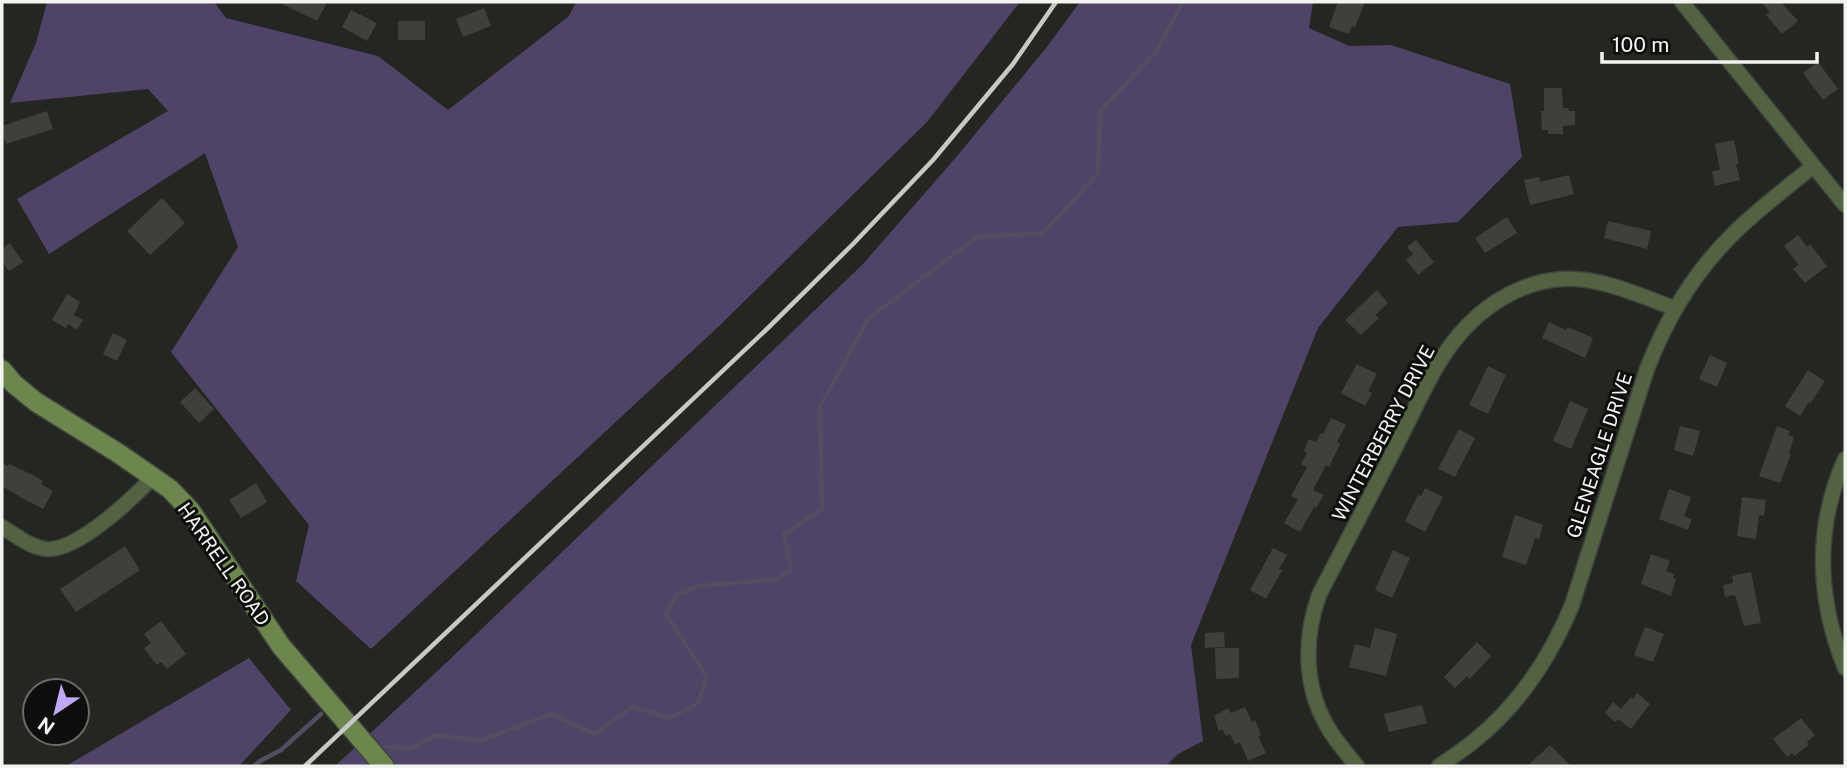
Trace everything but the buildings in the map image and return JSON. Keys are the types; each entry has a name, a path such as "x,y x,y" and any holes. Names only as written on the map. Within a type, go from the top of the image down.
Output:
{"street":[{"path":"1682,2 1845,205"},
{"name":"GLENEAGLE DRIVE","path":"1439,766 1475,740 1517,699 1540,668 1559,635 1572,606 1647,369 1674,308 1711,257 1735,231 1813,166"},
{"name":"WINTERBERRY DRIVE","path":"1357,766 1331,733 1314,696 1307,652 1309,629 1320,595 1449,347 1467,325 1500,299 1544,281 1579,279 1596,282 1674,308"},
{"name":"HARRELL ROAD","path":"2,370 36,402 154,476 170,489 190,510 281,646 384,766"},
{"path":"1845,459 1831,498 1822,556 1827,610 1845,668"},
{"path":"2,527 43,549 65,547 131,500 154,476"}],"shaded area":[{"path":"47,2 214,2 226,18 378,56 448,110 569,16 576,2 1020,2 927,122 717,328 371,649 296,581 309,525 171,352 238,247 205,153 49,254 17,199 168,111 148,89 10,103 36,43"},
{"path":"1080,2 1313,2 1309,28 1349,46 1391,45 1510,84 1522,157 1458,222 1398,227 1318,328 1191,645 1203,741 1178,754 1166,766 335,766 863,264 958,155"},
{"path":"249,658 291,710 239,766 66,766"}],"waterway":[{"path":"386,747 412,748 436,735 480,741 551,714 595,734 632,707 670,718 698,703 707,677 666,614 677,594 699,586 778,579 791,569 784,534 822,509 820,407 868,319 977,237 1043,233 1098,174 1100,111 1156,52 1183,2"},
{"path":"254,766 281,750 321,714"}],"railway":[{"path":"305,766 769,327 853,244 933,160 1013,64 1056,2"}]}
